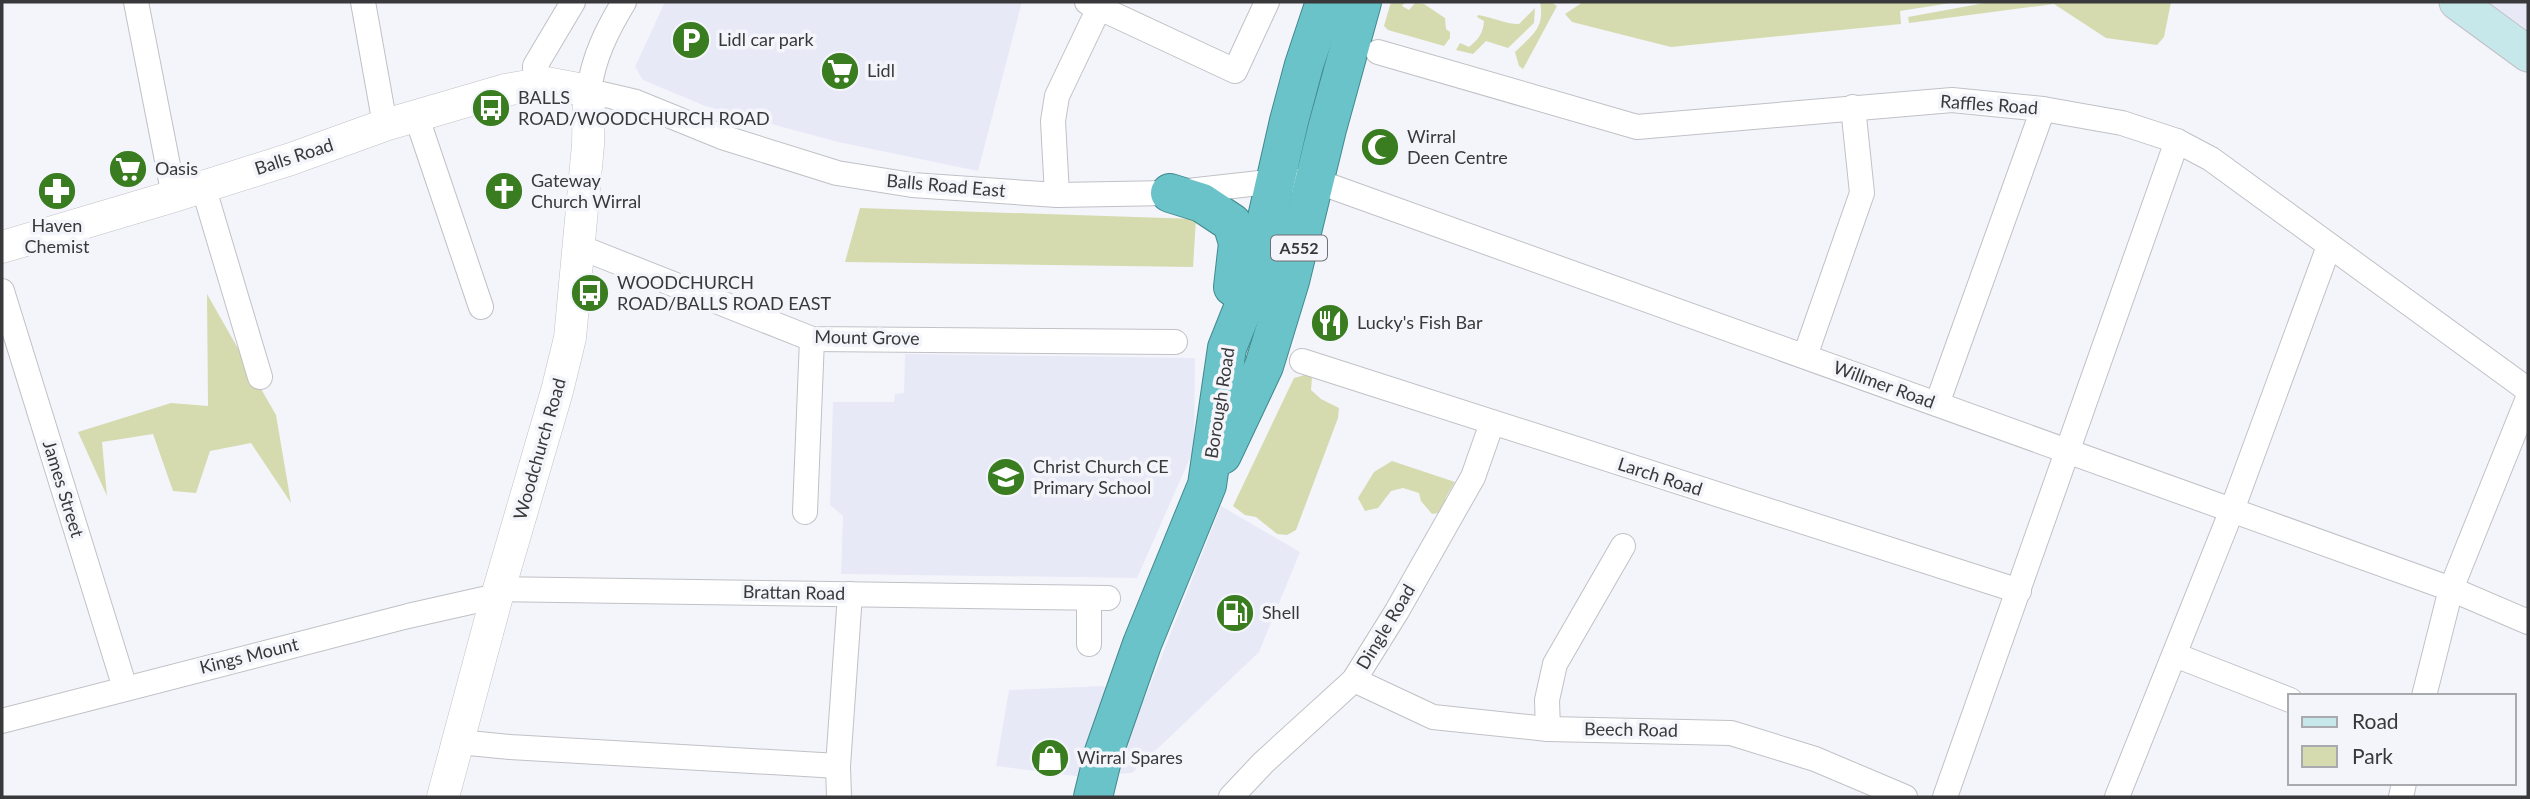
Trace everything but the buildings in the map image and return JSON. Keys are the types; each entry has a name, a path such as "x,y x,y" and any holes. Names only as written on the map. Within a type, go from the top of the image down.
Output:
{"highway":[{"name":"Borough Road","path":"1093,797 1104,752 1142,644 1207,485 1227,348 1251,288 1304,65 1325,2"},
{"name":"A552","path":"1207,485 1264,366 1290,281 1327,129 1362,2"},
{"path":"1170,193 1202,203 1233,223 1238,243 1227,348"}],"main road":[{"path":"2457,2 2528,54"}],"street":[{"path":"136,2 188,191 260,377"},
{"path":"363,2 385,125"},
{"path":"535,83 535,66 573,2"},
{"path":"589,92 597,56 624,2"},
{"path":"1058,195 1054,121 1057,96 1093,5 1236,71 1267,2"},
{"name":"Raffles Road","path":"1378,52 1637,127 1952,100 2043,109 2122,123 2177,141 2211,159 2528,390"},
{"name":"Balls Road","path":"2,247 291,159 416,115 535,83 589,92"},
{"name":"Balls Road East","path":"589,92 636,102 722,136 837,173 912,185 1058,195 1170,193 1277,181 1316,181"},
{"name":"Woodchurch Road","path":"443,797 570,338 588,145 589,92"},
{"path":"1805,356 1862,193 1853,107"},
{"path":"1937,404 2043,109"},
{"path":"416,115 481,307"},
{"path":"1945,797 2177,141"},
{"name":"Willmer Road","path":"1316,181 2451,589 2528,622"},
{"name":"Mount Grove","path":"577,246 812,339 1175,342"},
{"path":"2117,797 2232,510 2329,246"},
{"name":"James Street","path":"2,290 125,688"},
{"path":"805,512 812,339"},
{"name":"Larch Road","path":"1302,361 2019,592"},
{"path":"2425,694 2451,589 2528,398"},
{"name":"Dingle Road","path":"1231,797 1354,680 1397,611 1473,477 1492,423"},
{"path":"1548,729 1547,700 1555,664 1623,546"},
{"name":"Brattan Road","path":"498,592 1099,598 1089,644"},
{"name":"Kings Mount","path":"2,721 498,592"},
{"path":"839,797 838,766 850,594"},
{"path":"2175,655 2288,699"},
{"name":"Beech Road","path":"1354,680 1433,717 1548,729 1661,729 1731,733 1815,759 1905,797"},
{"path":"458,742 838,766"}],"shaded area":[{"path":"665,2 1022,2 978,171 838,142 705,106 643,80 635,67"},
{"path":"2488,2 2528,2 2528,30"},
{"name":"Christ Church CE Primary School","path":"905,354 1195,358 1194,449 1137,578 841,574 843,516 830,505 833,402 894,402 895,394 904,393"},
{"path":"1221,506 1300,552 1259,652 1132,773 1076,776 996,766 1009,690 1102,686 1145,698"}],"green space":[{"path":"1391,2 1405,2 1402,6 1409,10 1415,3 1424,4 1445,18 1450,38 1444,46 1388,30 1384,26"},
{"path":"1540,2 1551,2 1557,6 1523,69 1519,66 1515,52 1539,24"},
{"path":"1583,2 1957,2 1900,11 1901,24 1671,47 1572,22 1565,14"},
{"path":"1990,2 2171,2 2164,37 2157,45 2106,38 2054,4 1909,23 1908,17"},
{"path":"1535,8 1534,23 1508,48 1486,41 1473,54 1456,50 1460,43 1469,47 1480,36 1484,21 1477,17 1478,15 1519,24"},
{"path":"860,208 1196,219 1193,267 845,262"},
{"path":"207,294 276,415 291,503 251,443 210,451 196,493 173,491 153,434 102,442 107,496 78,432 171,403 208,406"},
{"path":"1305,375 1312,377 1311,390 1321,399 1339,408 1338,418 1296,530 1287,535 1277,534 1256,517 1245,515 1233,506 1294,378"},
{"path":"1392,461 1455,482 1446,497 1443,512 1432,514 1421,501 1419,493 1403,488 1391,491 1378,508 1365,511 1358,498 1374,472"}],"place":[{"name":"Lidl car park","path":"691,40"},
{"name":"Lidl","path":"840,71"},
{"name":"BALLS ROAD/WOODCHURCH ROAD","path":"491,108"},
{"name":"Wirral Deen Centre","path":"1380,147"},
{"name":"Oasis","path":"128,169"},
{"name":"Haven Chemist","path":"57,191"},
{"name":"Gateway Church Wirral","path":"504,191"},
{"name":"WOODCHURCH ROAD/BALLS ROAD EAST","path":"590,293"},
{"name":"Lucky's Fish Bar","path":"1330,323"},
{"name":"Christ Church CE Primary School","path":"1006,477"},
{"name":"Shell","path":"1235,613"},
{"name":"Wirral Spares","path":"1050,758"}]}
